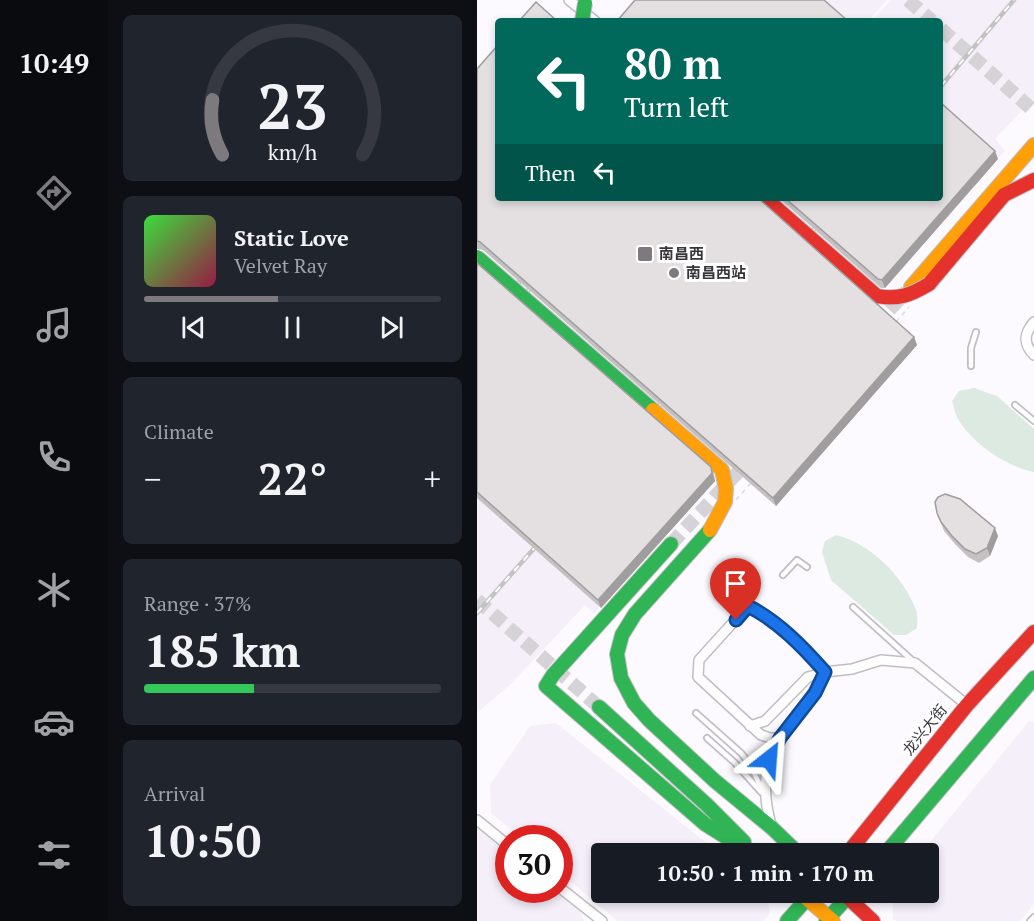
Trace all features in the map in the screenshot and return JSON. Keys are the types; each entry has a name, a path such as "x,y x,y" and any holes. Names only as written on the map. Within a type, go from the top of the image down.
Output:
{"street":[{"path":"569,0 591,18"},
{"path":"582,18 585,3 588,0"},
{"path":"911,286 1034,145"},
{"path":"768,201 877,296 894,300 908,296 929,284 1004,195 1034,180"},
{"path":"477,257 722,470 726,486 726,506 710,530 635,614 623,635 617,654 621,678 634,703 649,720 715,781 788,843"},
{"path":"1034,322 1025,336 1026,345 1034,355"},
{"path":"671,544 553,675 546,686 705,824 737,843"},
{"path":"780,738 761,735 698,677 699,660 748,606 761,613 804,648 825,672"},
{"name":"龙兴大街","path":"856,843 967,705 1034,632"},
{"path":"750,726 765,721 808,677 825,672 852,669 881,660 915,663 967,705"},
{"path":"772,828 765,796 769,759 780,738 815,693 825,672"},
{"path":"894,843 1033,682"},
{"path":"599,706 707,805 744,843"},
{"path":"477,820 495,835"},
{"path":"573,898 602,921"},
{"path":"787,921 800,903"},
{"path":"813,903 829,920 841,903"},
{"path":"856,903 873,921"}],"lane":[{"path":"971,366 971,348 976,332"},
{"path":"1015,405 1034,421"},
{"path":"783,575 797,560 807,567"},
{"path":"853,607 915,663"},
{"path":"696,713 741,753 750,764 765,796"},
{"path":"707,738 735,763 765,796"},
{"path":"1030,921 1034,917"}],"path":[{"path":"891,328 914,302"},
{"path":"733,504 756,478"}],"shaded area":[{"path":"647,0 887,0 871,18 631,18"},
{"path":"891,0 1034,0 1034,98 995,139 1005,151 594,613 585,605 512,683 477,713 477,469 713,201 943,201 943,18 875,18"},
{"path":"974,388 997,396 1034,429 1034,472 1012,465 991,453 964,428 957,417 952,401 959,391"},
{"path":"836,535 861,545 894,574 911,598 916,610 917,628 906,635 894,635 831,580 822,552 825,541"},
{"path":"1029,721 1034,722 1034,904 1020,921 896,921 893,919 893,903 939,903 939,843 929,843"},
{"path":"556,723 706,843 591,843 591,899 573,883 573,825 505,825 491,813 490,785 530,726"},
{"path":"477,828 489,828 495,833 495,903 571,903 581,912 584,921 477,921"},
{"path":"596,903 768,903 770,913 763,921 617,921"}],"building":[{"path":"635,0 824,0 845,18 620,18"},
{"path":"536,2 554,18 522,18"},
{"name":"南昌西站","path":"495,48 495,201 761,201 914,337 773,498 477,241 477,69"},
{"path":"943,105 995,151 882,280 878,279 788,201 943,201"},
{"path":"477,263 711,467 712,473 598,600 477,492"},
{"path":"945,494 960,499 995,528 987,548 976,554 965,549 941,522 935,502 938,497"}],"tunnel":[{"path":"908,0 929,18"},
{"path":"943,31 1034,111"},
{"path":"875,325 907,291"},
{"path":"671,544 749,460"},
{"path":"477,600 599,707"}],"railway":[{"path":"943,84 1014,0"},
{"path":"794,252 839,201"},
{"path":"477,329 530,270"},
{"path":"508,313 540,277"},
{"path":"640,428 671,392"},
{"path":"477,613 545,536"}],"traffic: fast":[{"path":"582,18 585,3"},
{"path":"477,257 653,410"},
{"path":"710,530 635,614 622,635 617,654 621,678 634,703 649,720 715,781 788,843"},
{"path":"671,544 553,675 546,686 705,824 735,843"},
{"path":"894,843 1034,678"},
{"path":"599,707 707,805 744,842"},
{"path":"787,921 803,903"},
{"path":"826,921 842,903"}],"traffic: slow":[{"path":"911,287 1034,145"},
{"path":"653,410 722,470 726,489 725,502 710,530"},
{"path":"812,903 833,921"}],"traffic: jam":[{"path":"929,284 1004,195 1034,180"},
{"path":"768,201 877,296 904,296 929,284"},
{"path":"856,843 967,705 1034,632"},
{"path":"854,903 873,921"}],"place":[{"name":"南昌西","path":"645,254"},
{"name":"南昌西站","path":"674,273"}],"route":[{"path":"736,620 748,606 761,613 804,648 825,672 815,693 780,738 769,759"}]}
